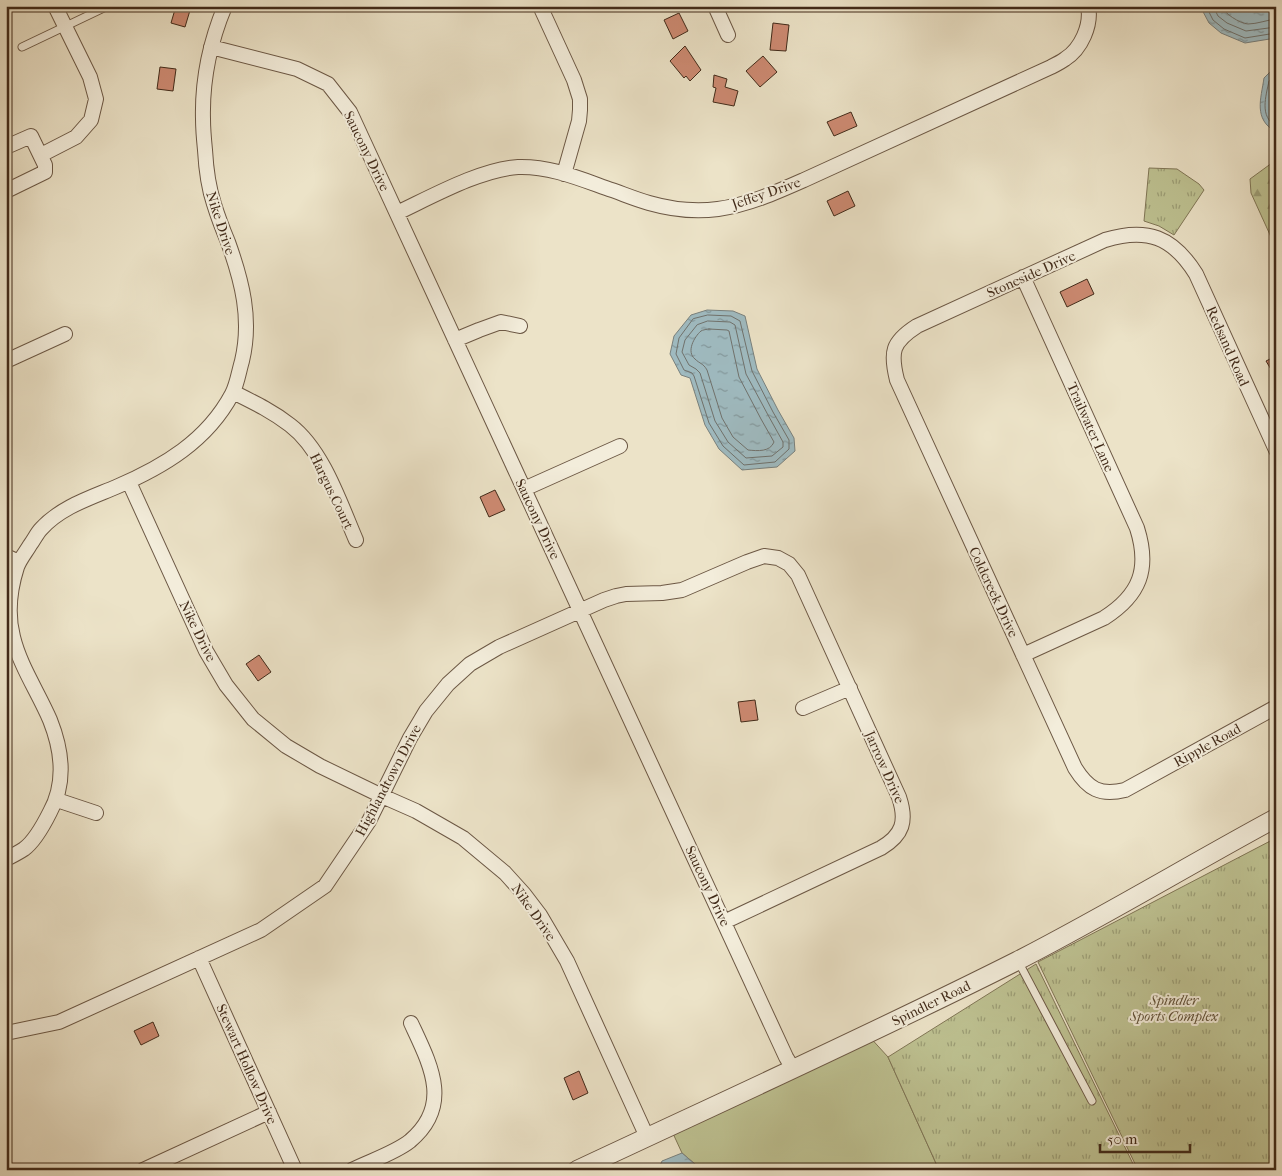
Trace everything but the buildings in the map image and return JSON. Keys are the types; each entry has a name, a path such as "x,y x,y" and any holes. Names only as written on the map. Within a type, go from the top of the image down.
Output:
{"street":[{"path":"41,155 76,137 91,120 96,99 90,78 55,6"},
{"name":"Nike Drive","path":"225,6 217,25 212,47 204,87 202,119 207,178 241,282 247,318 243,358 233,392 217,417 199,438 168,461 128,482 206,651 226,685 253,718 286,746 320,766 416,811 462,838 505,873 524,894 540,916 566,961 647,1137"},
{"path":"540,6 574,80 580,99 579,121 564,174"},
{"path":"715,6 728,35"},
{"name":"Jeffey Drive","path":"397,213 468,180 494,171 516,167 538,168 564,174 650,204 666,207 690,210 717,209 745,203 782,189 1066,59 1083,38 1088,25 1088,6"},
{"name":"Saucony Drive","path":"212,47 297,68 328,84 350,112 786,1057 793,1068"},
{"path":"6,147 31,136 46,165 45,172 6,191"},
{"name":"Stoneside Drive","path":"897,344 906,333 917,326 1122,234 1140,234 1157,237 1173,246"},
{"name":"Redsand Road","path":"1173,246 1186,258 1196,274 1276,450"},
{"name":"Trailwater Lane","path":"1023,655 1115,611 1133,592 1139,580 1143,554 1137,528 1024,277"},
{"path":"455,340 501,322 520,326"},
{"path":"6,361 65,334"},
{"name":"Coldcreek Drive","path":"897,344 893,354 897,380 1074,768 1090,787 1100,791 1114,792 1125,790 1139,782"},
{"name":"Hargus Court","path":"233,392 260,405 291,425 308,443 323,465 356,540"},
{"path":"524,489 620,446"},
{"path":"6,859 26,847 43,825 57,800 61,780 60,759 50,720 21,661 13,637 9,615 11,590 19,562 40,530 55,517 71,506 128,482"},
{"path":"6,556 19,562"},
{"name":"Highlandtown Drive","path":"6,1032 59,1022 261,930 325,886 369,822 410,738 426,710 448,684 470,664 499,648 616,596 682,590 755,558 764,556 778,558"},
{"name":"Jarrow Drive","path":"724,922 890,843 901,829 904,810 900,797 798,575 789,564 778,558"},
{"path":"803,708 850,688"},
{"name":"Ripple Road","path":"1139,782 1276,707"},
{"path":"57,800 96,812"},
{"name":"Spindler Road","path":"576,1170 1018,960 1100,918 1276,818"},
{"name":"Stewart Hollow Drive","path":"199,958 295,1170"},
{"path":"352,1170 409,1142 423,1129 431,1113 435,1095 433,1077 428,1060 411,1023"},
{"path":"143,1170 269,1112"}],"lane":[{"path":"22,47 108,6"},
{"path":"1018,960 1092,1101"}],"green space":[{"path":"1276,160 1276,248 1251,193 1250,179"},
{"path":"1149,168 1177,169 1199,184 1204,190 1174,235 1159,226 1144,221"},
{"name":"Spindler Sports Complex","path":"1276,838 1276,1170 1138,1170 1038,962"},
{"path":"1036,964 1136,1170 939,1170 888,1057"},
{"path":"867,1034 888,1057 939,1170 702,1170 682,1153 670,1127"}],"water":[{"path":"1200,6 1276,6 1276,38 1245,43 1221,33 1209,23"},
{"path":"1276,71 1276,132 1264,121 1261,115 1260,101 1264,78 1270,72"},
{"path":"707,310 733,311 745,316 757,369 794,438 795,451 777,467 742,470 719,449 705,425 690,378 681,375 670,354 674,336 691,315"},
{"path":"682,1153 702,1170 658,1170 662,1161"}]}
